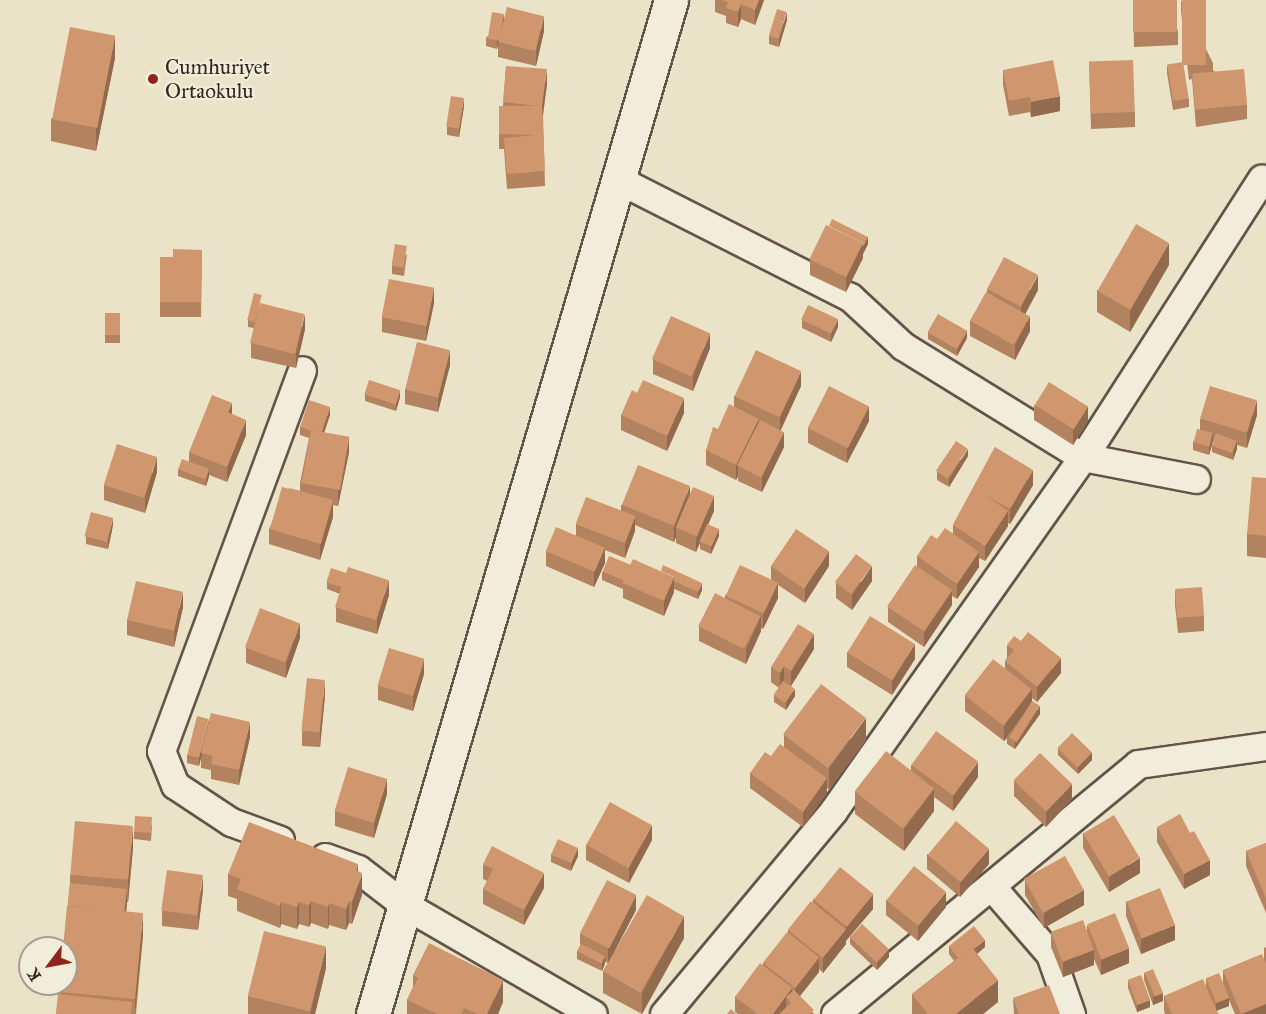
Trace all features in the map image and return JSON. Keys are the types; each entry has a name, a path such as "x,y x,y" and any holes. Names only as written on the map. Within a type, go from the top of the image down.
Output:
{"street":[{"path":"373,1014 671,0"},
{"path":"664,1014 833,811 1083,457 1262,178"},
{"path":"617,179 850,297 903,346 1083,457 1196,479"},
{"path":"302,370 161,751 175,785 231,822 358,869 405,905 593,1014"},
{"path":"835,1014 1138,764 1264,751"},
{"path":"991,886 1050,954 1071,1014"}],"building":[{"path":"722,0 759,0 755,10 741,4 738,12 726,8 728,2"},
{"path":"1133,0 1177,0 1177,32 1133,32"},
{"path":"1182,0 1206,0 1206,65 1182,65"},
{"path":"507,7 544,16 535,51 498,42"},
{"path":"777,9 787,12 778,39 769,36"},
{"path":"492,12 504,14 500,41 488,39"},
{"path":"70,27 115,36 97,128 52,119"},
{"path":"1053,60 1060,96 1031,102 1030,97 1009,101 1003,70"},
{"path":"1133,60 1135,112 1091,114 1089,62"},
{"path":"1183,62 1189,99 1173,101 1167,65"},
{"path":"506,66 547,69 542,105 545,171 507,174 504,138 536,135 499,134 499,106 537,106 503,102"},
{"path":"1244,69 1247,105 1195,109 1192,74"},
{"path":"451,96 464,98 459,129 446,127"},
{"path":"832,219 868,237 863,247 863,243 829,226"},
{"path":"1136,224 1169,243 1130,310 1098,291"},
{"path":"826,225 863,243 846,277 809,259"},
{"path":"395,244 407,246 403,268 392,266"},
{"path":"173,249 202,250 201,302 160,302 160,257 173,257"},
{"path":"1004,257 1038,275 1021,307 987,289"},
{"path":"389,279 434,288 427,326 382,317"},
{"path":"986,292 1030,316 1014,345 970,321"},
{"path":"254,293 262,295 255,322 247,320"},
{"path":"260,303 305,314 295,354 250,343"},
{"path":"808,305 838,319 831,333 801,320"},
{"path":"105,313 120,313 120,335 105,335"},
{"path":"938,314 967,331 957,349 928,332"},
{"path":"671,316 710,333 691,376 652,359"},
{"path":"417,342 450,350 438,398 405,390"},
{"path":"756,350 801,371 780,417 734,396"},
{"path":"369,380 400,390 396,404 364,394"},
{"path":"643,380 684,398 667,436 621,415 632,390 637,393"},
{"path":"1049,382 1088,406 1074,429 1035,405"},
{"path":"829,386 869,406 848,448 808,428"},
{"path":"1210,386 1257,400 1247,433 1200,419"},
{"path":"212,395 232,403 228,412 246,420 227,467 189,452"},
{"path":"309,400 330,407 322,432 300,427"},
{"path":"729,404 759,419 736,465 706,450 713,427 718,429"},
{"path":"760,420 784,432 761,478 737,465"},
{"path":"1197,429 1213,433 1209,446 1194,443"},
{"path":"311,430 349,437 340,490 302,483"},
{"path":"1216,433 1237,441 1232,453 1211,445"},
{"path":"956,441 968,449 947,479 936,471"},
{"path":"117,444 157,457 144,498 104,485"},
{"path":"995,447 1033,470 1010,509 985,495 1008,511 985,546 953,525"},
{"path":"182,459 209,469 205,479 178,469"},
{"path":"638,465 690,486 674,526 622,505"},
{"path":"1252,477 1266,478 1266,536 1247,534"},
{"path":"282,487 333,502 321,544 270,529"},
{"path":"693,487 714,496 697,536 676,528"},
{"path":"289,488 333,500 332,502"},
{"path":"586,497 635,516 625,543 576,524"},
{"path":"91,512 113,518 107,542 85,536"},
{"path":"707,524 719,529 712,547 700,541"},
{"path":"556,527 605,548 595,572 546,551"},
{"path":"945,528 979,552 957,584 917,556 931,535 937,539"},
{"path":"796,529 829,551 804,589 771,566"},
{"path":"856,554 872,566 851,594 835,582"},
{"path":"609,556 631,565 625,581 603,572"},
{"path":"633,559 674,577 664,601 622,583"},
{"path":"663,565 702,583 698,592 674,581 674,577 661,571"},
{"path":"740,565 778,583 764,614 726,596"},
{"path":"915,565 952,590 924,632 887,606"},
{"path":"348,567 389,580 376,620 335,607"},
{"path":"331,568 346,573 342,587 326,582"},
{"path":"136,581 183,592 174,631 127,620"},
{"path":"1202,587 1204,616 1177,618 1175,589"},
{"path":"715,593 760,616 744,649 698,626"},
{"path":"260,608 300,623 285,663 245,647"},
{"path":"870,616 915,644 892,681 847,652"},
{"path":"798,624 814,634 791,671 784,666 780,673 771,667"},
{"path":"1028,632 1061,658 1037,687 1005,661 1014,650 1007,645 1014,636 1021,641"},
{"path":"389,648 424,659 413,696 378,685"},
{"path":"993,659 1032,689 1003,725 965,695"},
{"path":"307,678 325,680 319,733 301,731"},
{"path":"783,681 795,689 785,703 773,695"},
{"path":"821,684 866,718 828,768 783,734"},
{"path":"1032,701 1040,706 1017,742 1009,737"},
{"path":"211,713 250,722 239,770 211,764 213,756 201,753"},
{"path":"197,716 209,719 199,758 187,755"},
{"path":"936,731 978,762 953,796 911,765"},
{"path":"1072,733 1092,752 1078,768 1057,748"},
{"path":"780,744 827,778 803,812 750,773 765,752 771,756"},
{"path":"886,751 934,789 903,829 855,791"},
{"path":"1040,753 1072,784 1046,812 1014,780"},
{"path":"348,767 387,779 374,823 335,811"},
{"path":"610,802 652,825 628,868 586,845"},
{"path":"1180,814 1190,833 1194,831 1210,860 1184,874 1157,827"},
{"path":"1114,815 1140,858 1109,876 1083,834"},
{"path":"135,816 152,817 151,833 134,832"},
{"path":"75,821 133,826 128,880 70,875"},
{"path":"956,821 989,849 961,882 928,855"},
{"path":"249,822 358,864 356,870 362,873 352,902 349,901 346,909 329,903 328,907 311,901 309,905 299,902 297,907 281,902 280,906 237,889 241,879 228,874"},
{"path":"558,839 578,848 571,863 551,855"},
{"path":"1266,843 1266,898 1246,851"},
{"path":"492,846 544,873 524,910 483,889 493,869 483,864"},
{"path":"1065,856 1084,890 1043,913 1024,879"},
{"path":"914,866 946,892 918,926 886,900"},
{"path":"840,867 873,894 847,927 814,900"},
{"path":"167,870 203,875 197,916 161,911"},
{"path":"607,880 636,895 609,948 580,933"},
{"path":"70,883 127,889 124,912 68,906"},
{"path":"1160,888 1175,925 1142,939 1127,901"},
{"path":"647,895 684,916 640,993 603,971"},
{"path":"811,901 846,929 823,958 788,930"},
{"path":"67,906 143,913 135,999 78,994 78,936 64,936"},
{"path":"1115,913 1129,948 1101,959 1087,924"},
{"path":"1083,920 1094,950 1062,962 1051,932"},
{"path":"862,924 889,949 877,962 850,937"},
{"path":"974,926 985,940 958,958 949,946"},
{"path":"264,931 326,946 310,1011 248,996"},
{"path":"787,932 819,957 795,988 763,963"},
{"path":"429,943 503,980 487,1014 477,1014 464,1008 461,1014 437,1014 407,1000 418,978 413,975"},
{"path":"581,944 605,956 601,963 577,951"},
{"path":"972,947 998,980 956,1014 928,1014 912,994"},
{"path":"1262,954 1266,964 1266,1004 1241,1014 1223,970"},
{"path":"760,963 792,988 773,1014 758,1014 735,997"},
{"path":"1153,969 1163,993 1155,996 1145,973"},
{"path":"1219,973 1229,998 1216,1003 1206,978"},
{"path":"1141,975 1150,1000 1137,1005 1128,980"},
{"path":"1203,979 1218,1014 1172,1014 1164,996"},
{"path":"1049,985 1060,1014 1019,1014 1013,998"},
{"path":"794,990 814,1010 810,1014 779,1014 791,1003 786,997"},
{"path":"58,996 132,1002 131,1014 56,1014"}],"place":[{"name":"Cumhuriyet Ortaokulu","path":"153,79"}]}
